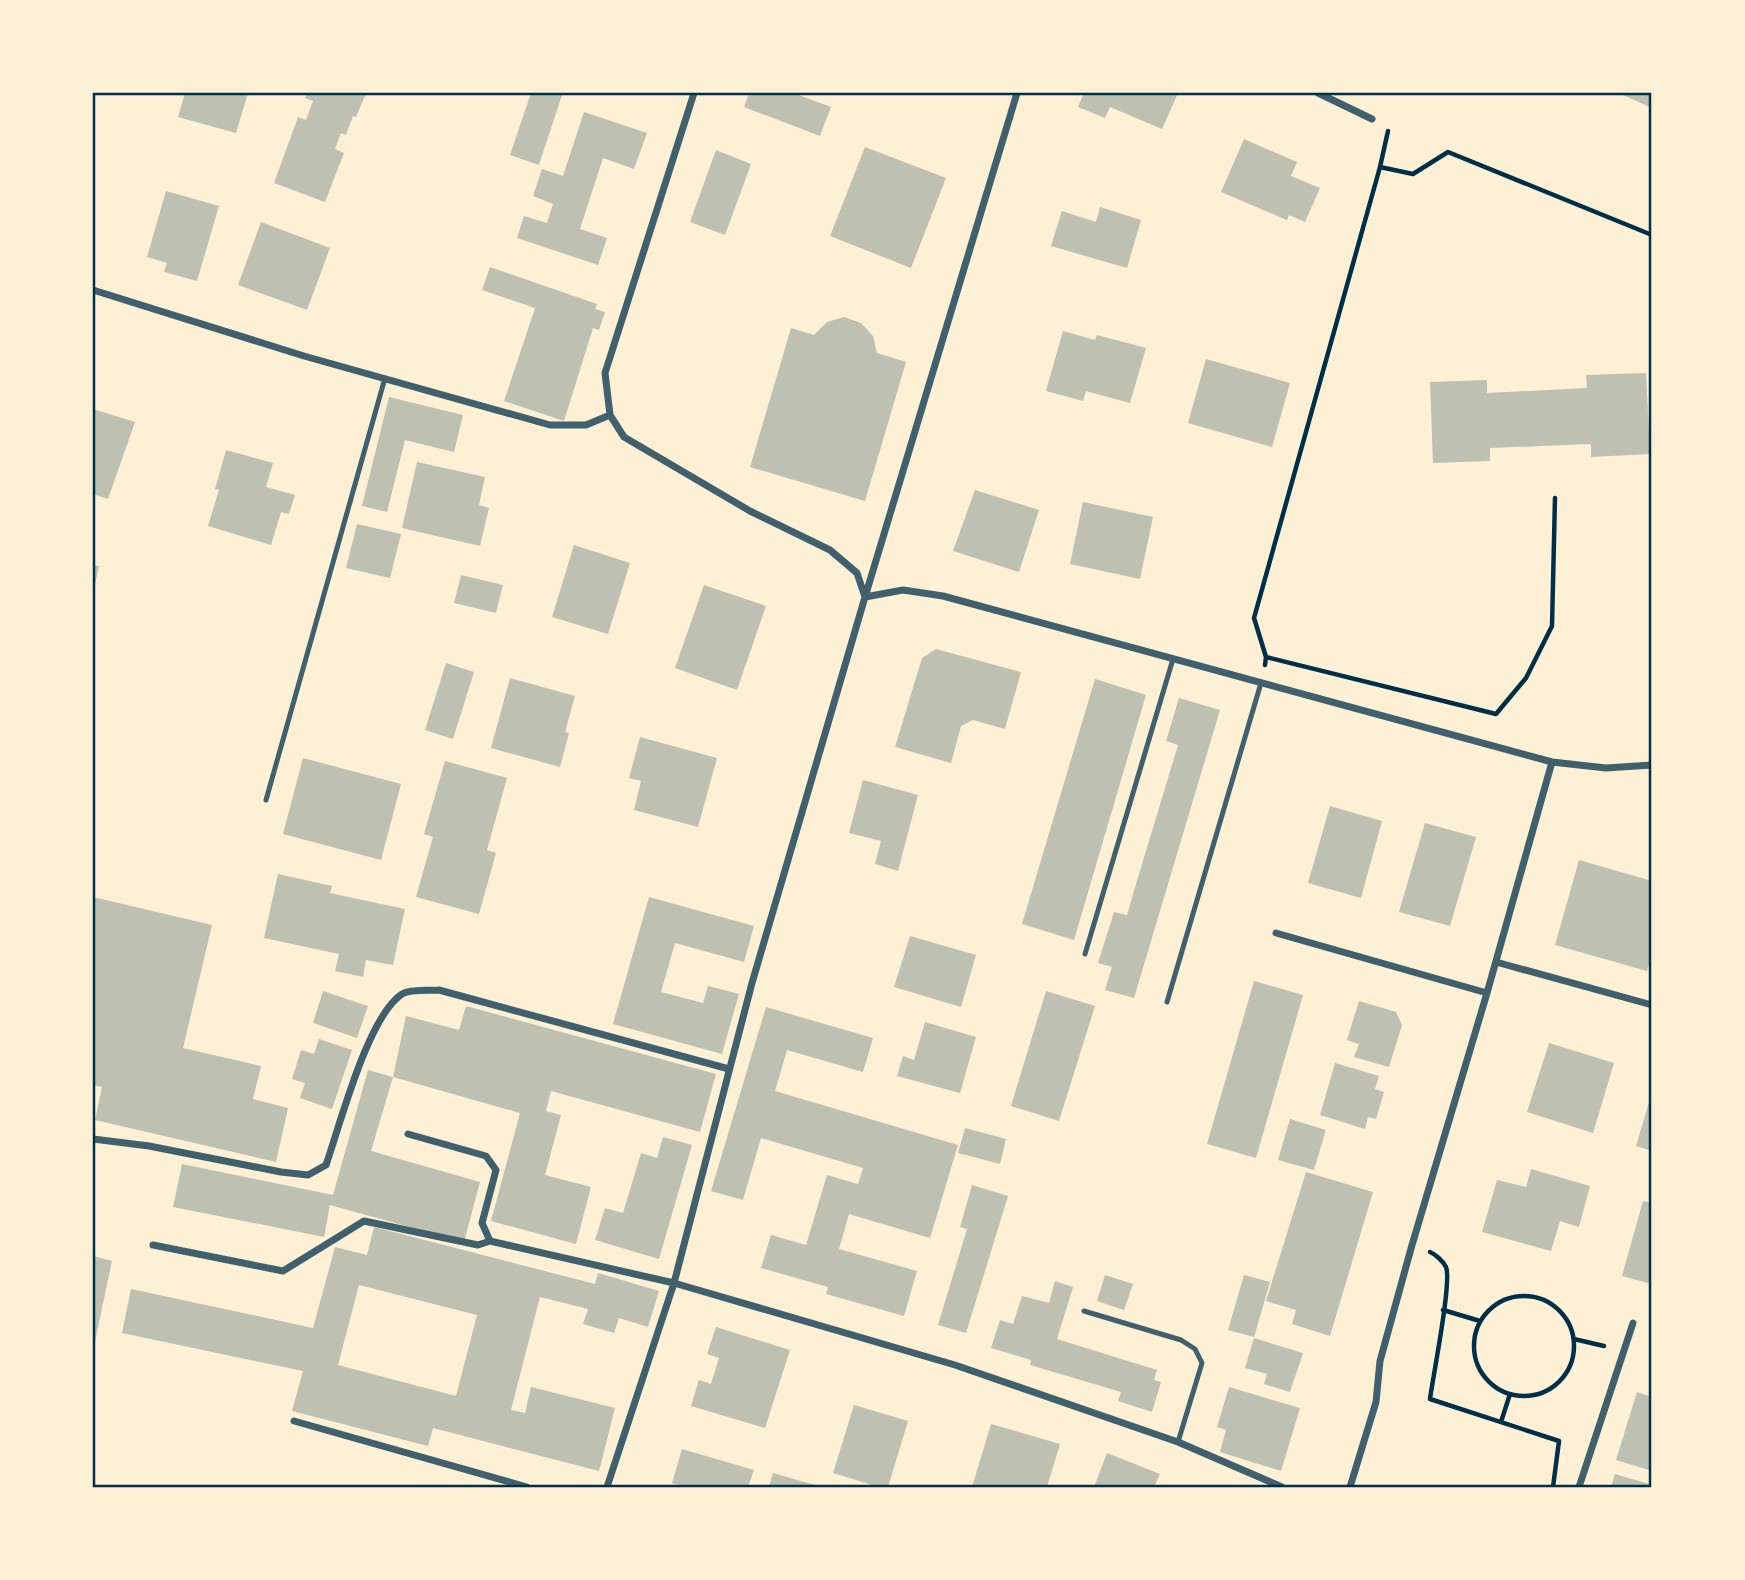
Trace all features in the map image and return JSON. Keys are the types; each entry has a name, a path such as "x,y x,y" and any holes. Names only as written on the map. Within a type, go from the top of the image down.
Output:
{"street":[{"path":"694,93 605,373 610,415 624,437 750,511 830,550 857,573 864,597"},
{"path":"607,1487 674,1283 752,983 864,597 1017,93"},
{"path":"1318,93 1372,119"},
{"path":"93,290 304,356 550,425 586,425 610,415"},
{"path":"864,597 902,590 943,596 1552,762 1606,768 1652,765"},
{"path":"1350,1487 1376,1402 1380,1362 1412,1245 1552,762"},
{"path":"1276,933 1487,993"},
{"path":"1496,962 1652,1005"},
{"path":"93,1139 149,1146 308,1175 326,1165 361,1063 384,1011 404,992 439,990 729,1069"},
{"path":"408,1134 486,1156 496,1170 482,1223 490,1241"},
{"path":"153,1245 283,1271 364,1221 478,1245 490,1241 674,1283 954,1365 1178,1442 1277,1486"},
{"path":"1579,1487 1633,1323"},
{"path":"293,1421 527,1487"}],"lane":[{"path":"266,800 385,378"},
{"path":"1085,954 1173,659"},
{"path":"1167,1002 1261,683"},
{"path":"1084,1311 1181,1340 1195,1349 1202,1363 1178,1442"}],"path":[{"path":"1261,683 1266,657 1254,618 1380,167 1390,122 1372,119"},
{"path":"1380,167 1413,174 1448,152 1652,234"},
{"path":"1266,657 1496,714 1525,678 1552,626 1555,498"},
{"path":"1412,1245 1435,1254 1446,1266 1447,1286 1430,1399 1559,1441 1553,1487"},
{"path":"1519,1296 1550,1302 1562,1312 1574,1339 1570,1368 1562,1380 1551,1389 1537,1395 1510,1394 1490,1383 1479,1370 1474,1354 1474,1337 1480,1321 1491,1308 1504,1300 1519,1296"},
{"path":"1443,1310 1480,1321"},
{"path":"1574,1339 1624,1350"},
{"path":"1502,1422 1510,1394"}],"building":[{"path":"185,93 248,93 236,133 178,117"},
{"path":"307,93 366,93 346,135 341,133 335,149 344,153 325,202 274,183 298,117 306,120 313,101 305,98"},
{"path":"531,93 562,95 539,165 510,155"},
{"path":"749,93 793,93 831,107 820,136 744,107"},
{"path":"1084,93 1178,93 1162,129 1110,107 1105,118 1078,107"},
{"path":"1619,93 1652,93 1652,108 1645,105"},
{"path":"584,112 647,133 634,169 603,158 580,229 607,238 598,265 517,238 524,216 547,223 553,204 533,196 542,169 563,176"},
{"path":"1244,139 1297,162 1291,176 1320,188 1305,222 1289,215 1287,220 1221,192"},
{"path":"865,147 946,178 911,268 830,236"},
{"path":"716,150 751,164 725,235 690,222"},
{"path":"166,191 219,206 197,281 164,272 167,263 147,257"},
{"path":"1100,207 1141,220 1127,268 1051,246 1062,211 1096,222"},
{"path":"261,222 330,248 307,310 238,285"},
{"path":"490,267 597,304 595,309 605,312 599,330 593,328 564,421 504,401 535,308 482,290"},
{"path":"844,317 861,323 873,336 877,353 906,362 865,501 750,467 791,328 814,335 827,322"},
{"path":"1063,331 1095,340 1097,335 1146,348 1130,403 1086,391 1083,401 1046,391"},
{"path":"1206,359 1290,383 1272,447 1188,423"},
{"path":"1646,373 1650,454 1591,457 1591,444 1490,448 1490,461 1433,463 1430,382 1487,380 1487,393 1587,388 1586,375"},
{"path":"389,397 463,415 454,452 405,440 387,512 362,506"},
{"path":"93,409 135,422 108,499 93,494"},
{"path":"226,450 273,463 266,487 295,495 289,514 281,512 271,545 208,526 219,490 215,489"},
{"path":"417,462 485,477 479,505 489,508 480,546 402,528"},
{"path":"975,490 1039,510 1019,572 953,551"},
{"path":"1083,502 1153,517 1140,579 1070,564"},
{"path":"357,524 401,534 390,578 346,568"},
{"path":"574,545 630,563 608,634 552,617"},
{"path":"93,565 99,566 94,589 93,589"},
{"path":"461,575 503,585 496,613 454,603"},
{"path":"704,585 766,606 737,690 675,668"},
{"path":"936,649 1021,672 1005,729 973,720 961,726 951,763 895,747 922,658"},
{"path":"446,663 474,672 453,739 425,730"},
{"path":"510,678 575,696 565,732 569,733 560,767 491,748"},
{"path":"1095,679 1146,695 1074,940 1022,924"},
{"path":"1179,698 1220,710 1134,998 1105,990 1112,967 1098,963 1114,912 1127,915 1178,745 1166,741"},
{"path":"640,737 717,758 698,827 634,810 641,781 629,778"},
{"path":"303,758 401,784 381,860 283,834"},
{"path":"445,761 507,778 487,850 496,853 479,914 416,897 433,837 424,834"},
{"path":"863,780 918,795 898,871 875,864 881,841 849,833"},
{"path":"1330,806 1382,821 1361,898 1308,883"},
{"path":"1425,823 1476,837 1450,926 1399,912"},
{"path":"1579,860 1652,881 1652,953 1647,971 1555,945"},
{"path":"278,874 332,886 330,893 405,909 393,965 366,960 363,977 335,971 339,954 264,938"},
{"path":"93,897 212,925 183,1048 261,1066 253,1099 288,1108 276,1162 95,1120 102,1087 93,1085"},
{"path":"649,897 754,926 744,962 675,943 661,992 703,1003 708,986 739,994 722,1054 613,1024"},
{"path":"910,936 976,955 961,1007 894,987"},
{"path":"1254,981 1303,995 1256,1158 1207,1144"},
{"path":"323,991 368,1006 357,1038 313,1023"},
{"path":"1046,991 1095,1006 1059,1121 1011,1106"},
{"path":"1359,1001 1396,1012 1402,1025 1389,1067 1354,1057 1359,1044 1347,1040"},
{"path":"466,1006 716,1074 700,1132 551,1091 546,1111 561,1115 545,1175 591,1187 576,1244 491,1221 520,1113 393,1077 406,1016 459,1030"},
{"path":"766,1007 873,1038 863,1072 787,1050 775,1091 958,1145 930,1238 849,1214 839,1249 917,1271 904,1316 826,1294 828,1287 761,1268 771,1235 806,1245 827,1175 858,1184 863,1168 761,1138 743,1200 711,1191"},
{"path":"925,1022 976,1037 960,1093 897,1076 903,1056 914,1060"},
{"path":"319,1039 352,1050 332,1109 300,1098 305,1083 292,1079 301,1050 314,1054"},
{"path":"1549,1043 1614,1063 1593,1133 1527,1112"},
{"path":"1335,1063 1379,1076 1375,1089 1384,1092 1376,1119 1368,1117 1365,1129 1320,1115"},
{"path":"368,1070 393,1077 371,1151 480,1182 464,1242 330,1205 324,1237 173,1207 182,1164 333,1195"},
{"path":"1652,1092 1652,1151 1636,1146"},
{"path":"1290,1119 1326,1130 1314,1170 1278,1160"},
{"path":"965,1128 1006,1139 1000,1164 958,1153"},
{"path":"663,1137 692,1145 659,1259 595,1240 605,1208 623,1213 641,1153 657,1158"},
{"path":"1531,1169 1590,1186 1579,1227 1560,1221 1551,1251 1482,1232 1497,1180 1526,1187"},
{"path":"1306,1172 1373,1192 1330,1336 1292,1324 1296,1310 1266,1301"},
{"path":"972,1185 1008,1196 966,1333 938,1325 967,1229 960,1227"},
{"path":"1643,1201 1652,1203 1652,1284 1622,1276"},
{"path":"374,1227 595,1284 598,1273 659,1291 648,1327 619,1318 614,1333 583,1324 588,1309 540,1297 511,1410 525,1413 531,1387 615,1408 599,1471 433,1428 428,1446 292,1411 303,1371 122,1333 131,1289 313,1328 335,1247 367,1255","holes":["359,1285 477,1315 456,1396 338,1365"]},
{"path":"93,1256 112,1261 95,1341 93,1341"},
{"path":"1105,1275 1133,1284 1124,1310 1097,1301"},
{"path":"1244,1275 1270,1282 1254,1337 1228,1330"},
{"path":"1055,1281 1073,1287 1057,1339 1157,1370 1154,1380 1161,1382 1152,1412 1118,1401 1121,1392 1030,1365 1031,1360 991,1348 1000,1320 1013,1324 1022,1296 1049,1303"},
{"path":"716,1327 790,1350 765,1428 691,1406 699,1380 711,1384 719,1358 707,1354"},
{"path":"1254,1338 1303,1353 1290,1392 1264,1384 1267,1374 1245,1368"},
{"path":"1229,1387 1300,1408 1281,1471 1220,1452 1226,1430 1217,1427"},
{"path":"1637,1392 1652,1397 1652,1471 1616,1460"},
{"path":"854,1405 908,1421 888,1487 879,1487 833,1473"},
{"path":"991,1424 1060,1444 1047,1487 972,1487"},
{"path":"682,1449 754,1470 748,1487 687,1487 672,1483"},
{"path":"1107,1453 1160,1474 1154,1487 1094,1487"},
{"path":"773,1473 822,1487 769,1487"},
{"path":"1615,1474 1652,1485 1652,1487 1611,1487"}]}
